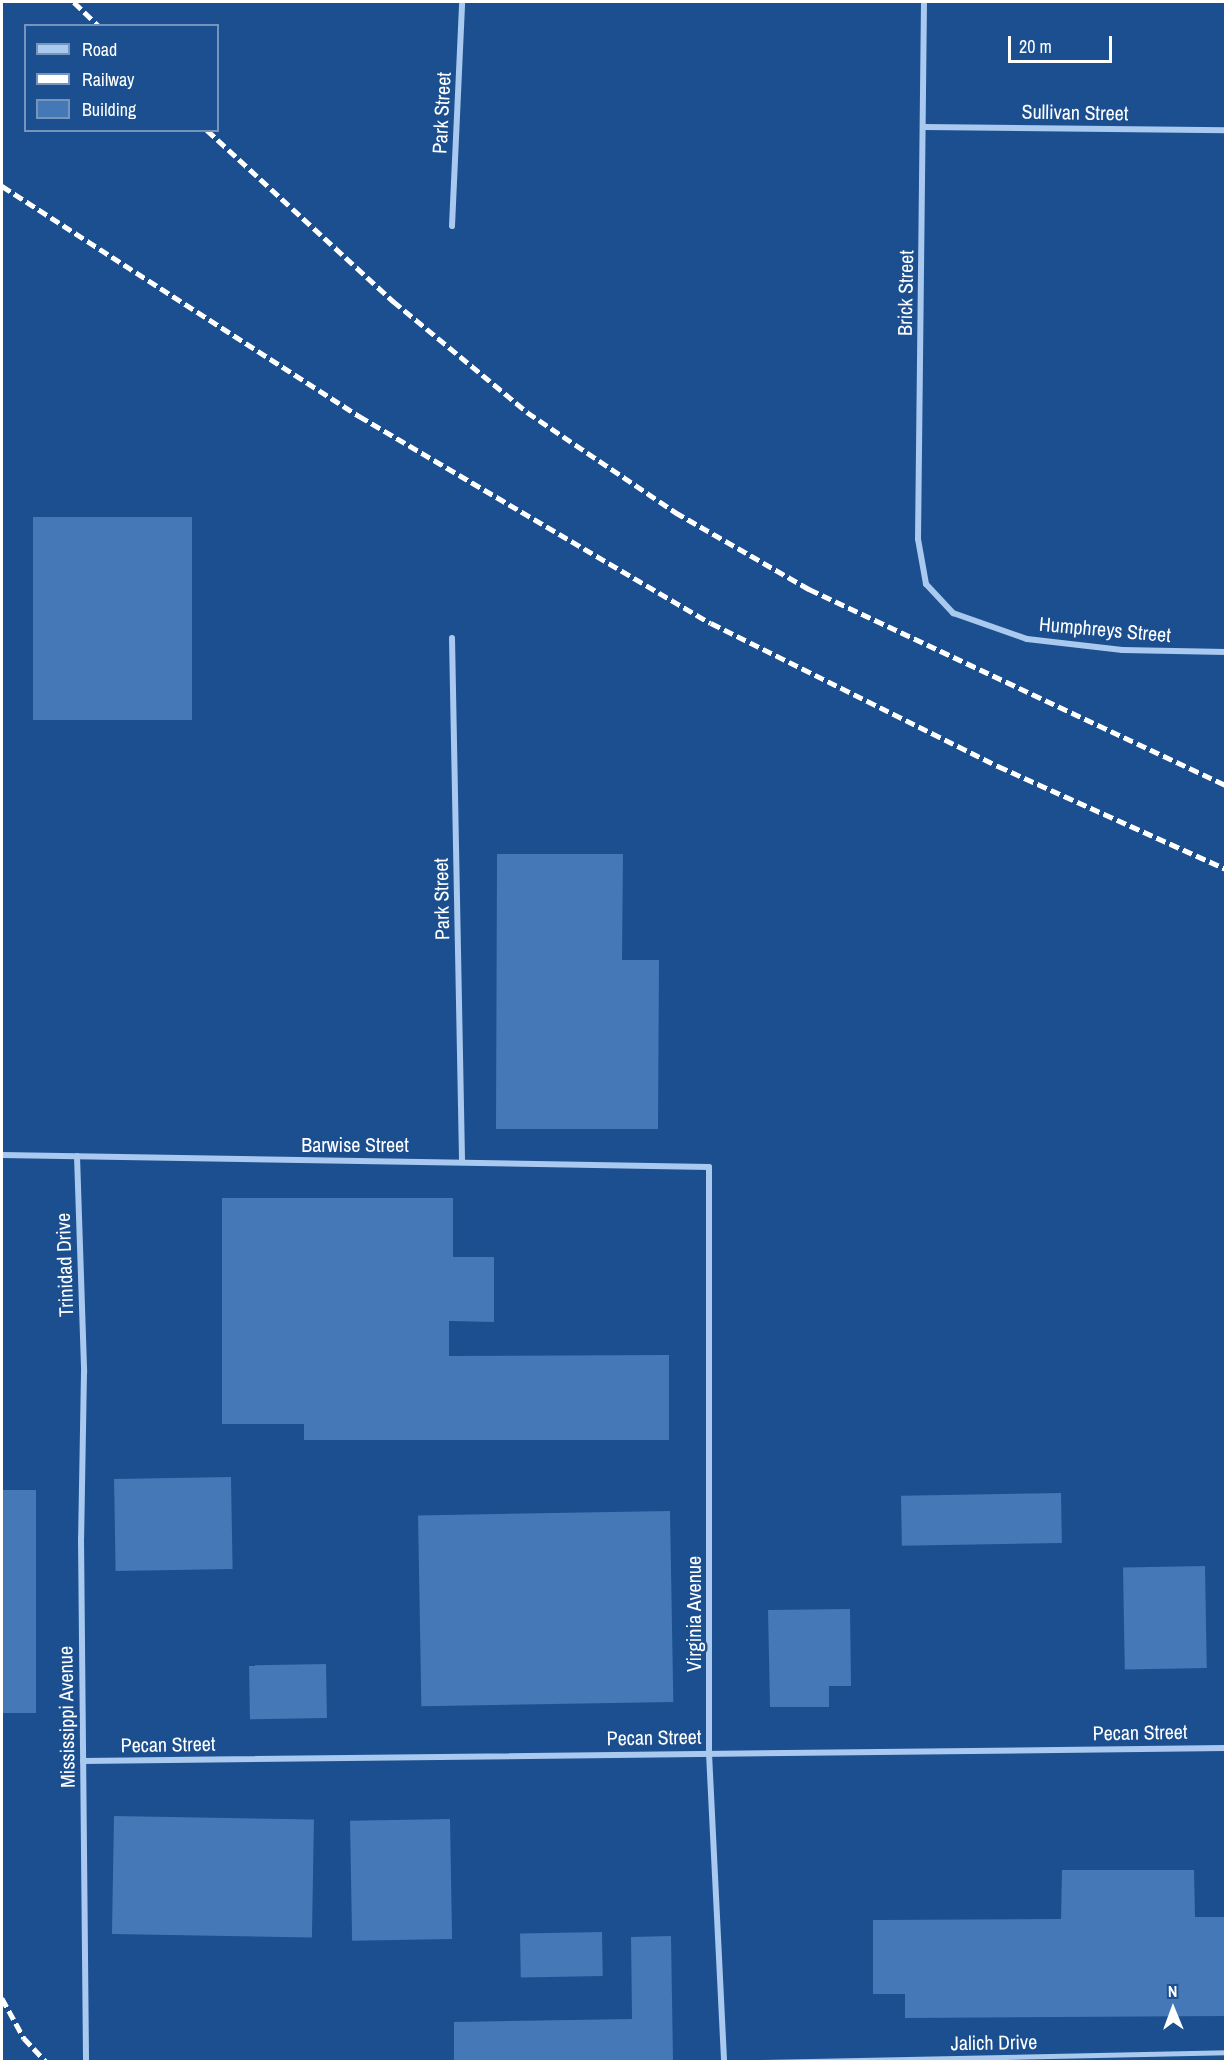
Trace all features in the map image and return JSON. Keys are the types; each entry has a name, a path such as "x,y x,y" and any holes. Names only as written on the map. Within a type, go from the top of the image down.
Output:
{"street":[{"name":"Park Street","path":"452,226 462,2"},
{"name":"Brick Street","path":"924,2 918,539 926,584"},
{"name":"Sullivan Street","path":"924,127 1226,130"},
{"name":"Humphreys Street","path":"926,584 953,613 1027,639 1122,650 1226,652"},
{"name":"Park Street","path":"452,638 462,1160"},
{"name":"Barwise Street","path":"2,1155 462,1160 709,1167"},
{"name":"Trinidad Drive","path":"77,1156 84,1372"},
{"name":"Virginia Avenue","path":"709,1167 709,1753 724,2061"},
{"name":"Mississippi Avenue","path":"84,1372 83,1761 86,2061"},
{"name":"Pecan Street","path":"83,1761 1226,1748"}],"lane":[{"name":"Jalich Drive","path":"762,2061 1226,2052"}],"building":[{"path":"33,517 192,517 192,720 33,720"},
{"path":"497,854 623,854 622,960 659,960 658,1129 496,1129"},
{"path":"222,1198 453,1198 453,1257 494,1257 494,1322 449,1321 449,1356 669,1355 669,1440 304,1440 304,1424 222,1424"},
{"path":"231,1477 233,1569 116,1571 114,1479"},
{"path":"2,1490 36,1490 36,1713 2,1713"},
{"path":"1061,1493 1062,1543 902,1546 901,1496"},
{"path":"670,1511 673,1702 421,1706 418,1515"},
{"path":"1205,1566 1207,1668 1125,1669 1123,1567"},
{"path":"850,1609 851,1686 829,1686 829,1707 770,1707 768,1610"},
{"path":"326,1664 327,1718 250,1719 249,1665"},
{"path":"114,1816 314,1819 312,1937 112,1934"},
{"path":"450,1819 452,1939 352,1941 350,1821"},
{"path":"1062,1870 1194,1870 1195,1917 1226,1917 1226,2016 905,2018 905,1994 873,1994 873,1920 1061,1919"},
{"path":"602,1932 603,1976 521,1977 520,1933"},
{"path":"671,1936 673,2060 454,2062 454,2022 632,2019 631,1937"}],"railway":[{"path":"74,2 97,24"},
{"path":"209,132 393,301 527,412 675,512 809,589 1226,785"},
{"path":"2,186 359,416 711,623 998,766 1226,869"},
{"path":"2,1998 24,2038 46,2062"}]}
